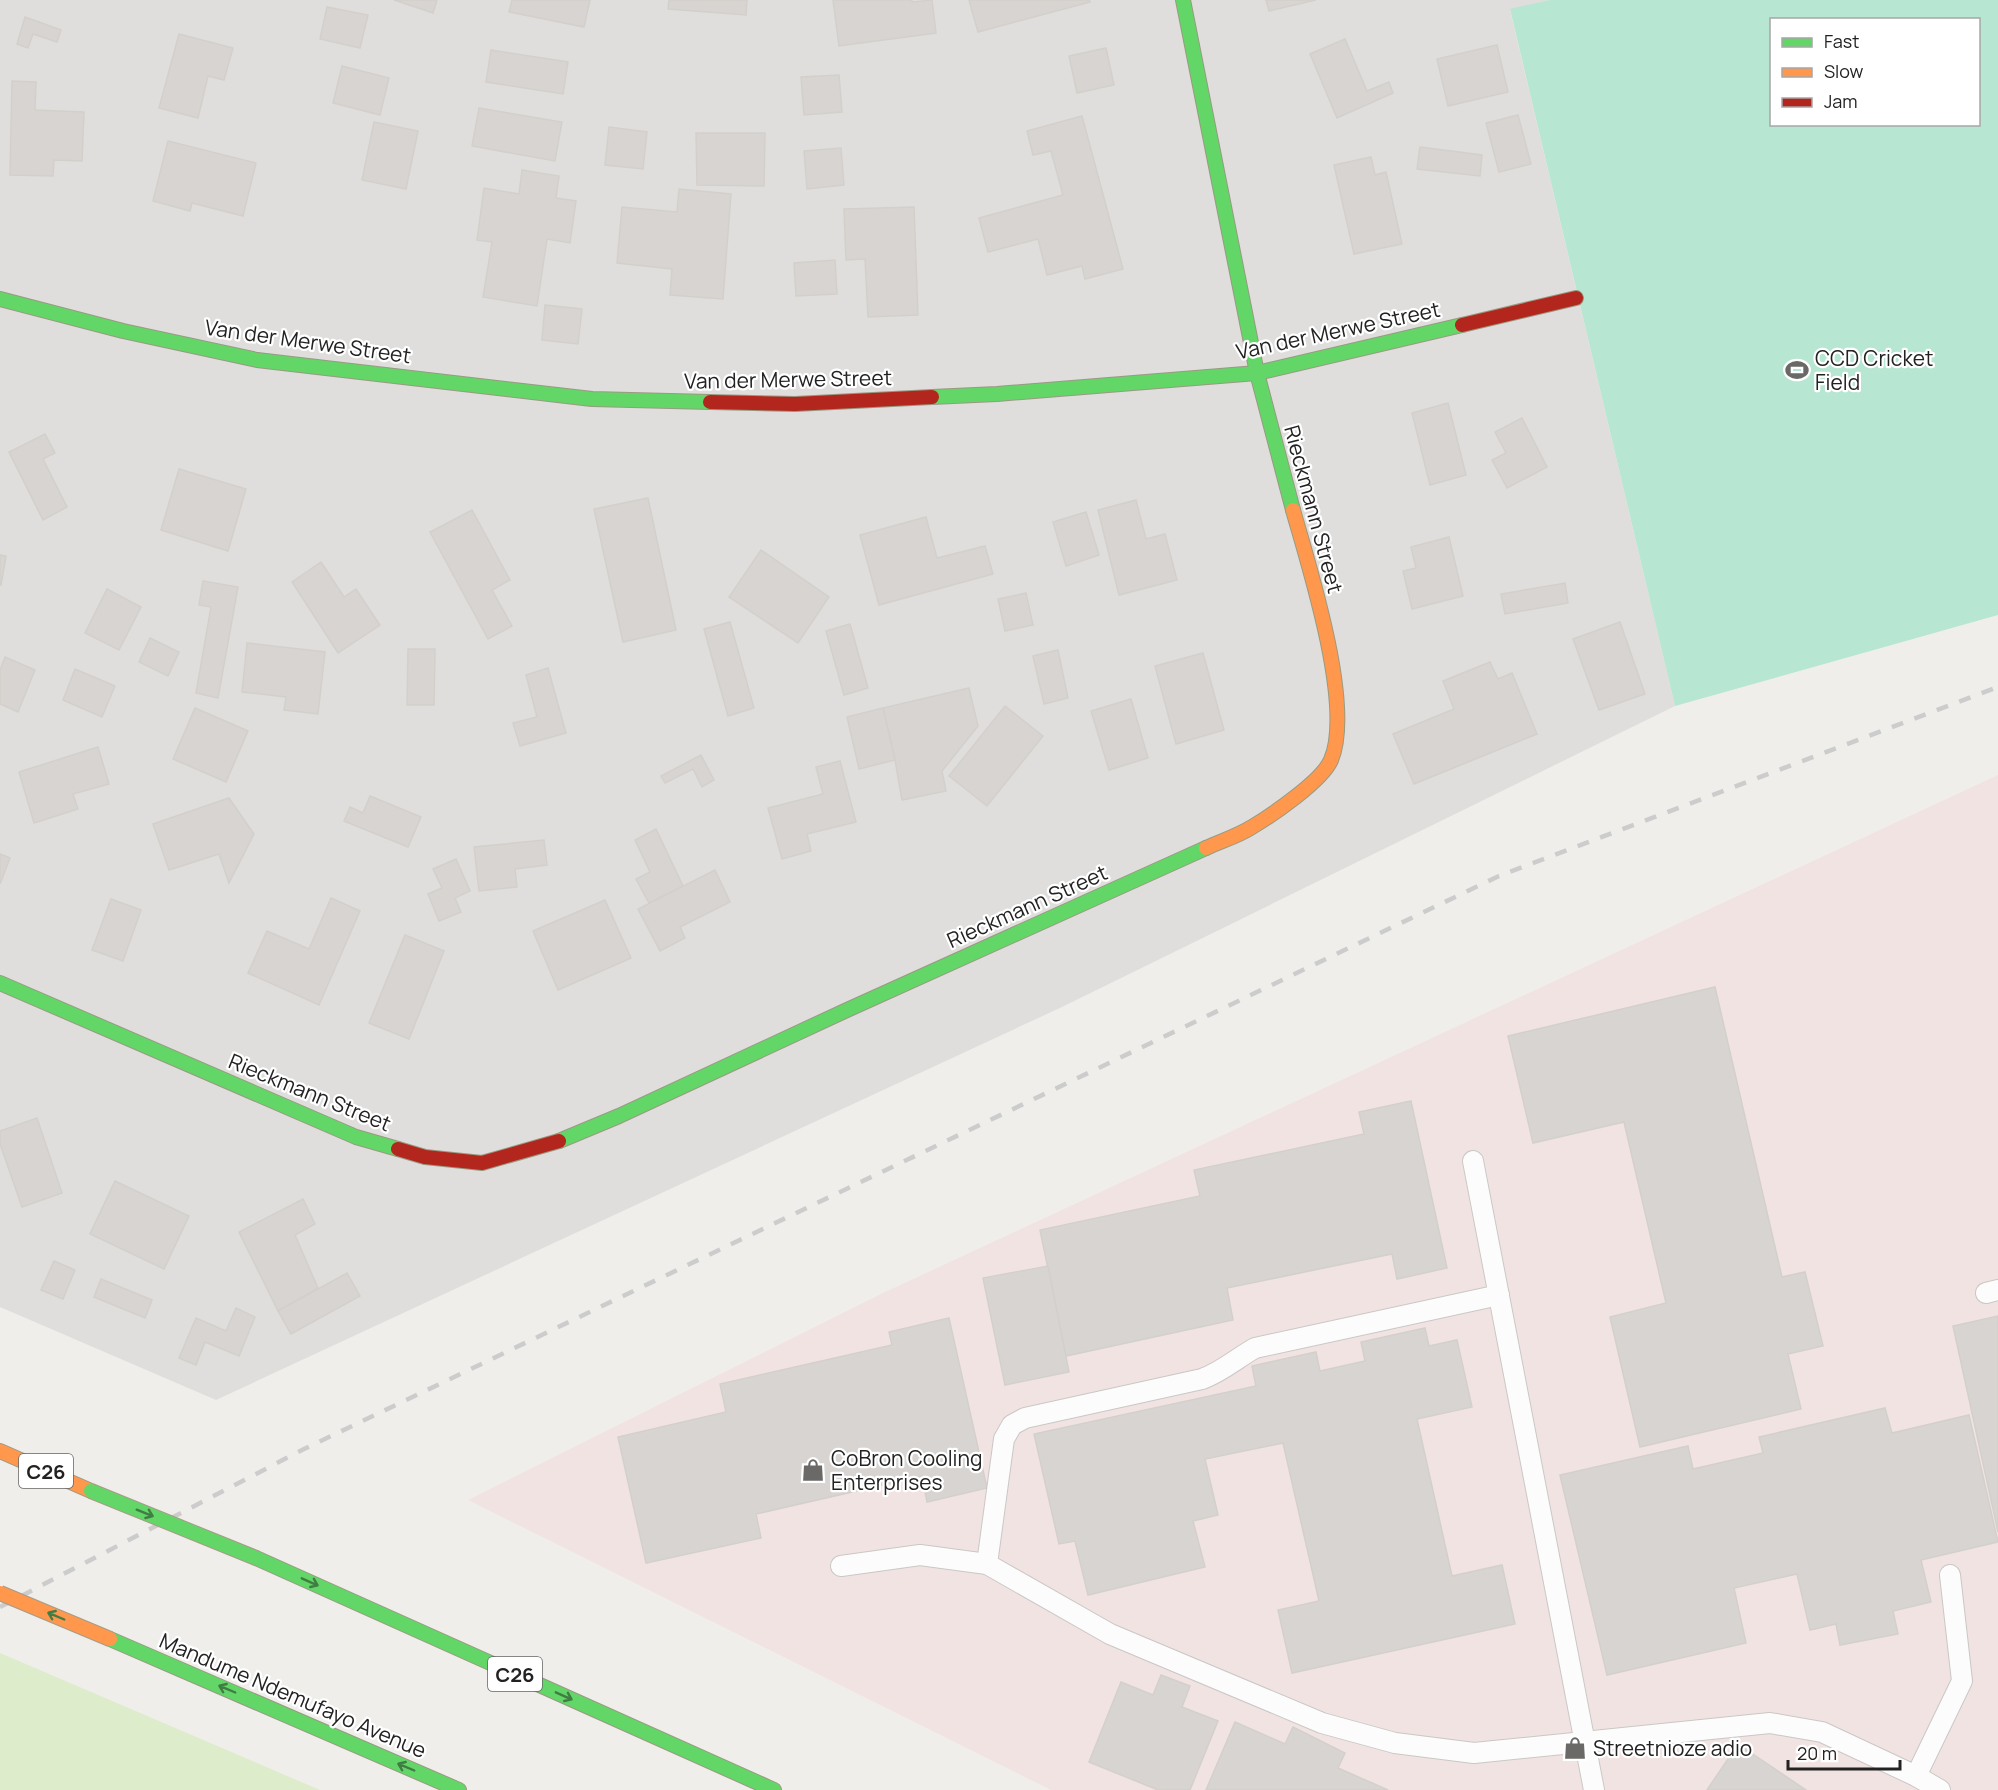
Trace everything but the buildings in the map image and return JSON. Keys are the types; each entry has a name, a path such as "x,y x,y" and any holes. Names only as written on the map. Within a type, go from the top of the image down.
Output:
{"street":[{"name":"Rieckmann Street","path":"0,983 356,1137 426,1157 482,1163 556,1142 619,1116 847,1010 1251,828 1313,783 1331,761 1337,737 1337,701 1326,633 1257,373 1183,0"},
{"name":"Van der Merwe Street","path":"0,299 123,331 257,360 592,399 795,404 997,394 1257,373 1576,298"},
{"name":"C26","path":"0,1451 91,1491 256,1558 774,1790"},
{"name":"Mandume Ndemufayo Avenue","path":"0,1593 459,1790"}],"lane":[{"path":"1473,1161 1594,1790"},
{"path":"987,1564 1004,1439 1012,1425 1025,1418 1202,1379 1219,1372 1256,1348 1499,1295"},
{"path":"841,1566 920,1555 987,1564 1110,1634 1322,1724 1395,1743 1474,1753 1770,1723 1822,1732 1916,1776 1940,1790"},
{"path":"1916,1776 1962,1681 1950,1575"}],"shaded area":[{"path":"0,0 1549,0 1510,10 1675,706 1062,1007 216,1400 0,1307"},
{"path":"1998,775 1998,1790 1051,1790 468,1500 881,1294"}],"green space":[{"name":"CCD Cricket Field","path":"1549,0 1998,0 1998,615 1675,706 1510,9"},
{"path":"0,1653 320,1790 0,1790"}],"railway":[{"path":"0,1607 304,1449 1499,876 1998,687"}],"traffic: fast":[{"path":"1183,0 1257,373 1293,510"},
{"path":"0,299 123,331 257,360 592,399 710,402"},
{"path":"932,397 1257,373 1462,325"},
{"path":"559,1141 619,1116 1206,848"},
{"path":"0,983 356,1137 398,1149"},
{"path":"91,1491 256,1558"},
{"path":"256,1558 774,1790"},
{"path":"110,1639 459,1790"}],"traffic: slow":[{"path":"1206,848 1261,822 1318,778 1331,760 1337,736 1337,706 1333,672 1327,636 1293,510"},
{"path":"0,1451 91,1491"},
{"path":"0,1593 110,1639"}],"traffic: jam":[{"path":"1462,325 1576,298"},
{"path":"710,402 795,404 932,397"},
{"path":"398,1149 425,1157 482,1163 559,1141"}],"place":[{"name":"CCD Cricket Field","path":"1797,370"},
{"name":"CoBron Cooling Enterprises","path":"813,1470"},
{"name":"Streetnioze adio","path":"1575,1748"}]}
